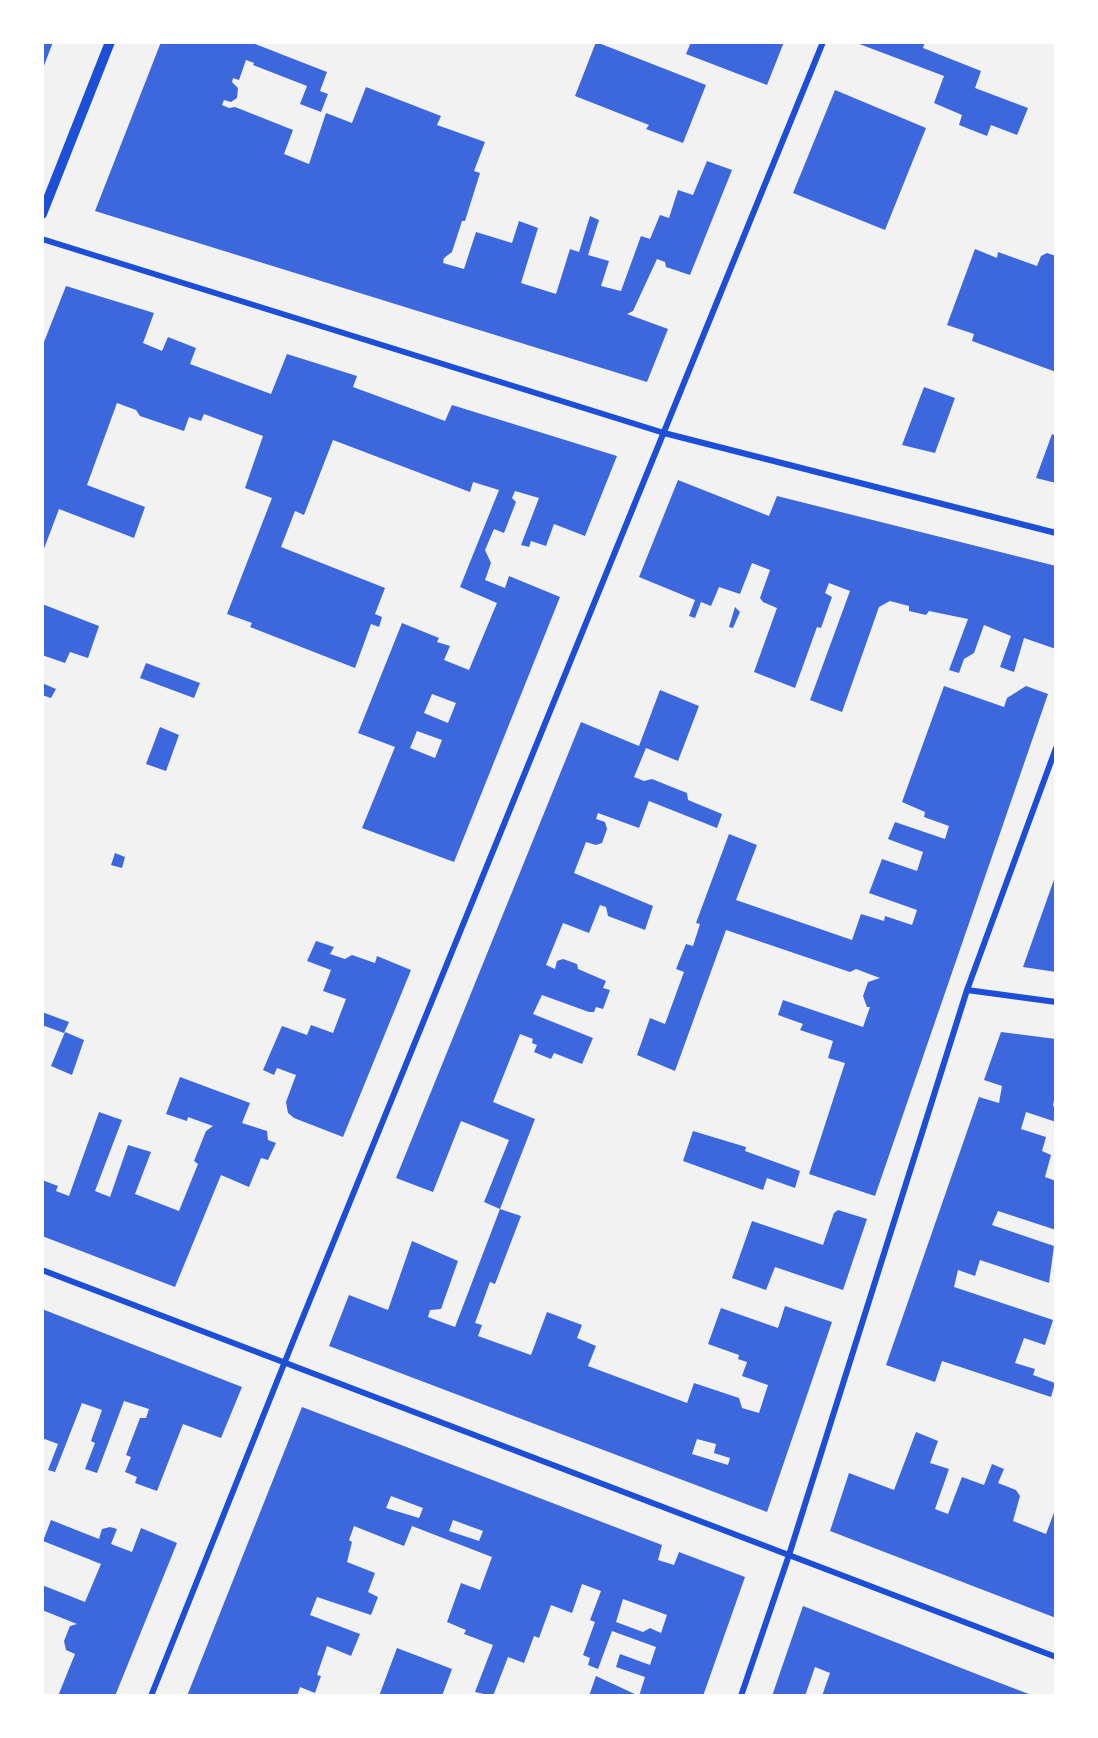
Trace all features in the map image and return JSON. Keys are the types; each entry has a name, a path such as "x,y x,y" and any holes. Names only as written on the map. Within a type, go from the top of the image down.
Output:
{"street":[{"path":"42,214 110,42"},
{"path":"151,1696 284,1363 823,42"},
{"path":"42,239 664,433 1056,533"},
{"path":"741,1696 789,1555 967,990 1056,747"},
{"path":"967,990 1056,1002"},
{"path":"42,1270 1056,1657"}],"building":[{"path":"42,42 53,42 42,71"},
{"path":"161,42 250,42 327,72 320,91 328,94 321,112 300,104 307,86 253,65 254,63 246,60 239,80 233,78 232,82 238,88 237,98 231,102 224,100 222,105 229,108 235,107 293,130 284,154 309,164 326,113 352,123 366,87 441,116 437,125 485,142 474,171 480,173 465,221 462,221 452,252 444,258 443,263 464,269 476,232 512,243 519,221 538,228 521,283 556,294 570,249 579,252 590,216 599,220 588,255 609,261 601,286 621,291 641,236 650,239 660,215 669,218 678,190 693,195 707,161 732,170 690,275 666,267 665,262 657,259 633,311 627,314 668,329 647,382 95,211"},
{"path":"596,42 706,85 683,143 646,129 649,125 575,96"},
{"path":"691,42 784,42 767,85 686,54"},
{"path":"854,42 925,42 923,48 981,71 975,88 1028,108 1017,135 991,125 987,136 959,125 962,115 934,103 944,76"},
{"path":"835,90 926,128 885,230 793,193"},
{"path":"975,249 997,258 998,252 1037,266 1041,256 1047,253 1056,256 1056,372 972,341 974,334 947,325"},
{"path":"66,286 154,313 143,343 162,351 168,337 196,348 190,364 271,394 287,354 357,376 353,387 445,421 452,405 617,456 585,536 554,524 546,546 531,541 529,547 521,545 539,498 515,491 512,498 516,502 504,533 494,529 485,550 491,563 485,580 505,588 509,576 560,597 454,862 362,828 395,747 358,733 402,623 439,638 437,642 450,646 444,660 469,670 497,603 460,587 499,490 473,482 470,492 333,440 304,515 295,511 281,547 385,588 375,614 382,617 379,627 371,624 355,668 250,627 252,623 227,614 272,498 245,488 263,436 204,414 201,421 189,417 184,431 140,416 136,410 117,403 87,485 145,507 134,538 59,509 42,554 42,347","holes":["432,694 456,703 448,723 424,713","417,731 442,740 435,758 410,748"]},
{"path":"924,387 955,398 935,453 902,445"},
{"path":"1052,434 1056,436 1056,483 1036,478"},
{"path":"678,480 769,516 777,496 1056,566 1056,649 1024,638 1014,672 1000,667 1011,636 984,625 974,653 964,659 959,673 949,670 968,619 929,611 926,615 909,611 909,606 890,601 879,607 842,712 810,700 850,591 829,583 825,593 832,597 821,628 817,627 795,688 754,672 777,608 763,602 760,598 770,570 752,563 740,594 719,587 711,606 701,602 695,618 689,616 695,600 639,577"},
{"path":"42,604 99,626 88,658 70,652 65,663 42,655"},
{"path":"735,607 740,612 733,628 729,627"},
{"path":"146,663 200,683 194,698 140,678"},
{"path":"42,683 56,689 51,698 42,695"},
{"path":"944,686 1004,707 1007,698 1026,686 1048,694 875,1196 809,1174 845,1063 828,1058 833,1041 800,1030 803,1024 778,1015 783,1000 863,1027 870,1007 867,1007 863,996 868,982 880,978 856,969 850,972 726,930 675,1071 637,1055 650,1018 665,1024 684,972 676,969 686,944 693,946 700,924 696,923 729,834 757,845 736,900 852,940 861,914 884,921 885,916 912,925 917,910 869,893 882,859 917,871 923,852 888,839 895,822 945,839 949,826 924,817 925,812 902,802"},
{"path":"660,690 699,706 678,761 646,748 634,777 644,781 652,779 687,793 688,800 722,814 717,828 649,801 639,828 598,813 596,819 605,822 607,829 602,843 596,845 586,842 574,873 653,906 645,930 608,916 606,907 600,905 589,933 563,923 546,965 555,969 557,961 563,959 577,964 578,969 606,981 603,988 610,990 603,1009 596,1007 594,1012 542,995 533,1014 593,1038 582,1064 554,1053 551,1059 534,1052 537,1045 532,1043 533,1039 520,1034 493,1102 535,1119 500,1209 484,1202 509,1140 461,1121 433,1192 396,1178 581,722 639,746"},
{"path":"160,727 179,735 166,771 146,764"},
{"path":"115,853 125,857 122,868 111,865"},
{"path":"1056,874 1056,972 1023,967"},
{"path":"316,941 334,947 330,954 345,959 352,955 375,963 377,956 411,970 343,1137 294,1118 288,1113 286,1102 296,1075 277,1068 274,1075 263,1070 282,1026 307,1035 311,1025 333,1033 346,999 323,991 331,970 307,961"},
{"path":"42,1012 69,1022 64,1033 42,1025"},
{"path":"65,1032 84,1040 72,1075 51,1066"},
{"path":"1001,1032 1056,1039 1056,1088 1053,1106 1056,1107 1056,1122 1026,1112 1021,1129 1046,1137 1042,1151 1051,1155 1045,1177 1056,1181 1056,1230 998,1211 992,1225 1054,1246 1049,1283 980,1260 975,1276 958,1270 954,1287 1053,1320 1045,1345 1024,1338 1015,1363 1035,1369 1033,1375 1055,1383 1051,1397 942,1361 935,1382 886,1365 979,1097 999,1103 1002,1086 984,1080"},
{"path":"180,1077 250,1103 242,1123 267,1131 268,1140 276,1143 268,1160 261,1158 249,1187 221,1175 175,1287 42,1236 42,1180 58,1186 56,1191 69,1196 99,1112 122,1120 95,1191 110,1197 128,1145 151,1152 135,1194 179,1211 198,1164 194,1161 206,1131 213,1126 188,1117 187,1121 166,1114"},
{"path":"693,1131 746,1147 745,1151 800,1171 795,1188 767,1178 763,1190 683,1161"},
{"path":"500,1209 521,1216 495,1284 490,1282 475,1323 482,1325 478,1336 531,1355 547,1312 582,1325 577,1338 596,1346 588,1366 687,1403 694,1383 739,1398 742,1408 759,1413 768,1385 742,1376 747,1362 738,1359 739,1355 708,1344 721,1308 778,1328 785,1306 832,1322 767,1512 329,1346 349,1295 388,1310 412,1241 458,1261 441,1309 430,1310 428,1317 455,1327","holes":["697,1439 716,1444 714,1453 730,1458 728,1465 692,1454"]},
{"path":"838,1210 867,1219 843,1290 775,1267 766,1290 732,1278 752,1221 823,1245 834,1213"},
{"path":"42,1309 242,1387 221,1438 183,1424 157,1491 135,1483 137,1477 125,1472 131,1457 126,1455 140,1418 146,1418 149,1409 124,1401 97,1473 85,1469 95,1443 91,1441 102,1410 82,1403 55,1472 48,1470 58,1444 42,1438"},
{"path":"302,1407 662,1545 658,1560 674,1565 679,1552 745,1577 703,1696 639,1696 645,1677 616,1667 620,1654 650,1665 656,1647 612,1631 598,1669 588,1665 590,1658 583,1655 595,1622 590,1620 601,1591 582,1584 572,1613 551,1605 539,1638 534,1636 524,1663 508,1657 493,1696 475,1692 493,1645 464,1634 466,1630 447,1622 461,1583 480,1590 492,1557 412,1526 404,1546 354,1526 349,1540 352,1542 347,1562 375,1573 368,1592 378,1597 371,1615 317,1597 310,1615 360,1634 351,1656 327,1646 317,1675 321,1676 315,1693 300,1687 297,1696 187,1696","holes":["391,1496 423,1508 419,1518 386,1508","453,1520 483,1531 479,1541 449,1531","623,1599 667,1615 661,1633 650,1628 643,1632 616,1622"]},
{"path":"916,1432 938,1441 930,1463 949,1469 935,1509 948,1514 962,1477 984,1485 992,1464 1004,1469 998,1483 1016,1490 1020,1496 1013,1521 1046,1534 1056,1507 1056,1618 830,1531 849,1473 894,1490"},
{"path":"51,1520 99,1539 102,1529 110,1527 117,1529 111,1544 132,1552 141,1528 177,1543 115,1696 58,1696 75,1654 66,1650 64,1641 70,1626 77,1624 42,1610 42,1585 85,1602 101,1564 43,1541"},
{"path":"803,1606 1034,1696 822,1696 830,1673 815,1667 805,1696 772,1696"},
{"path":"397,1648 452,1669 442,1696 379,1696"},
{"path":"596,1676 639,1696 589,1696"}]}
